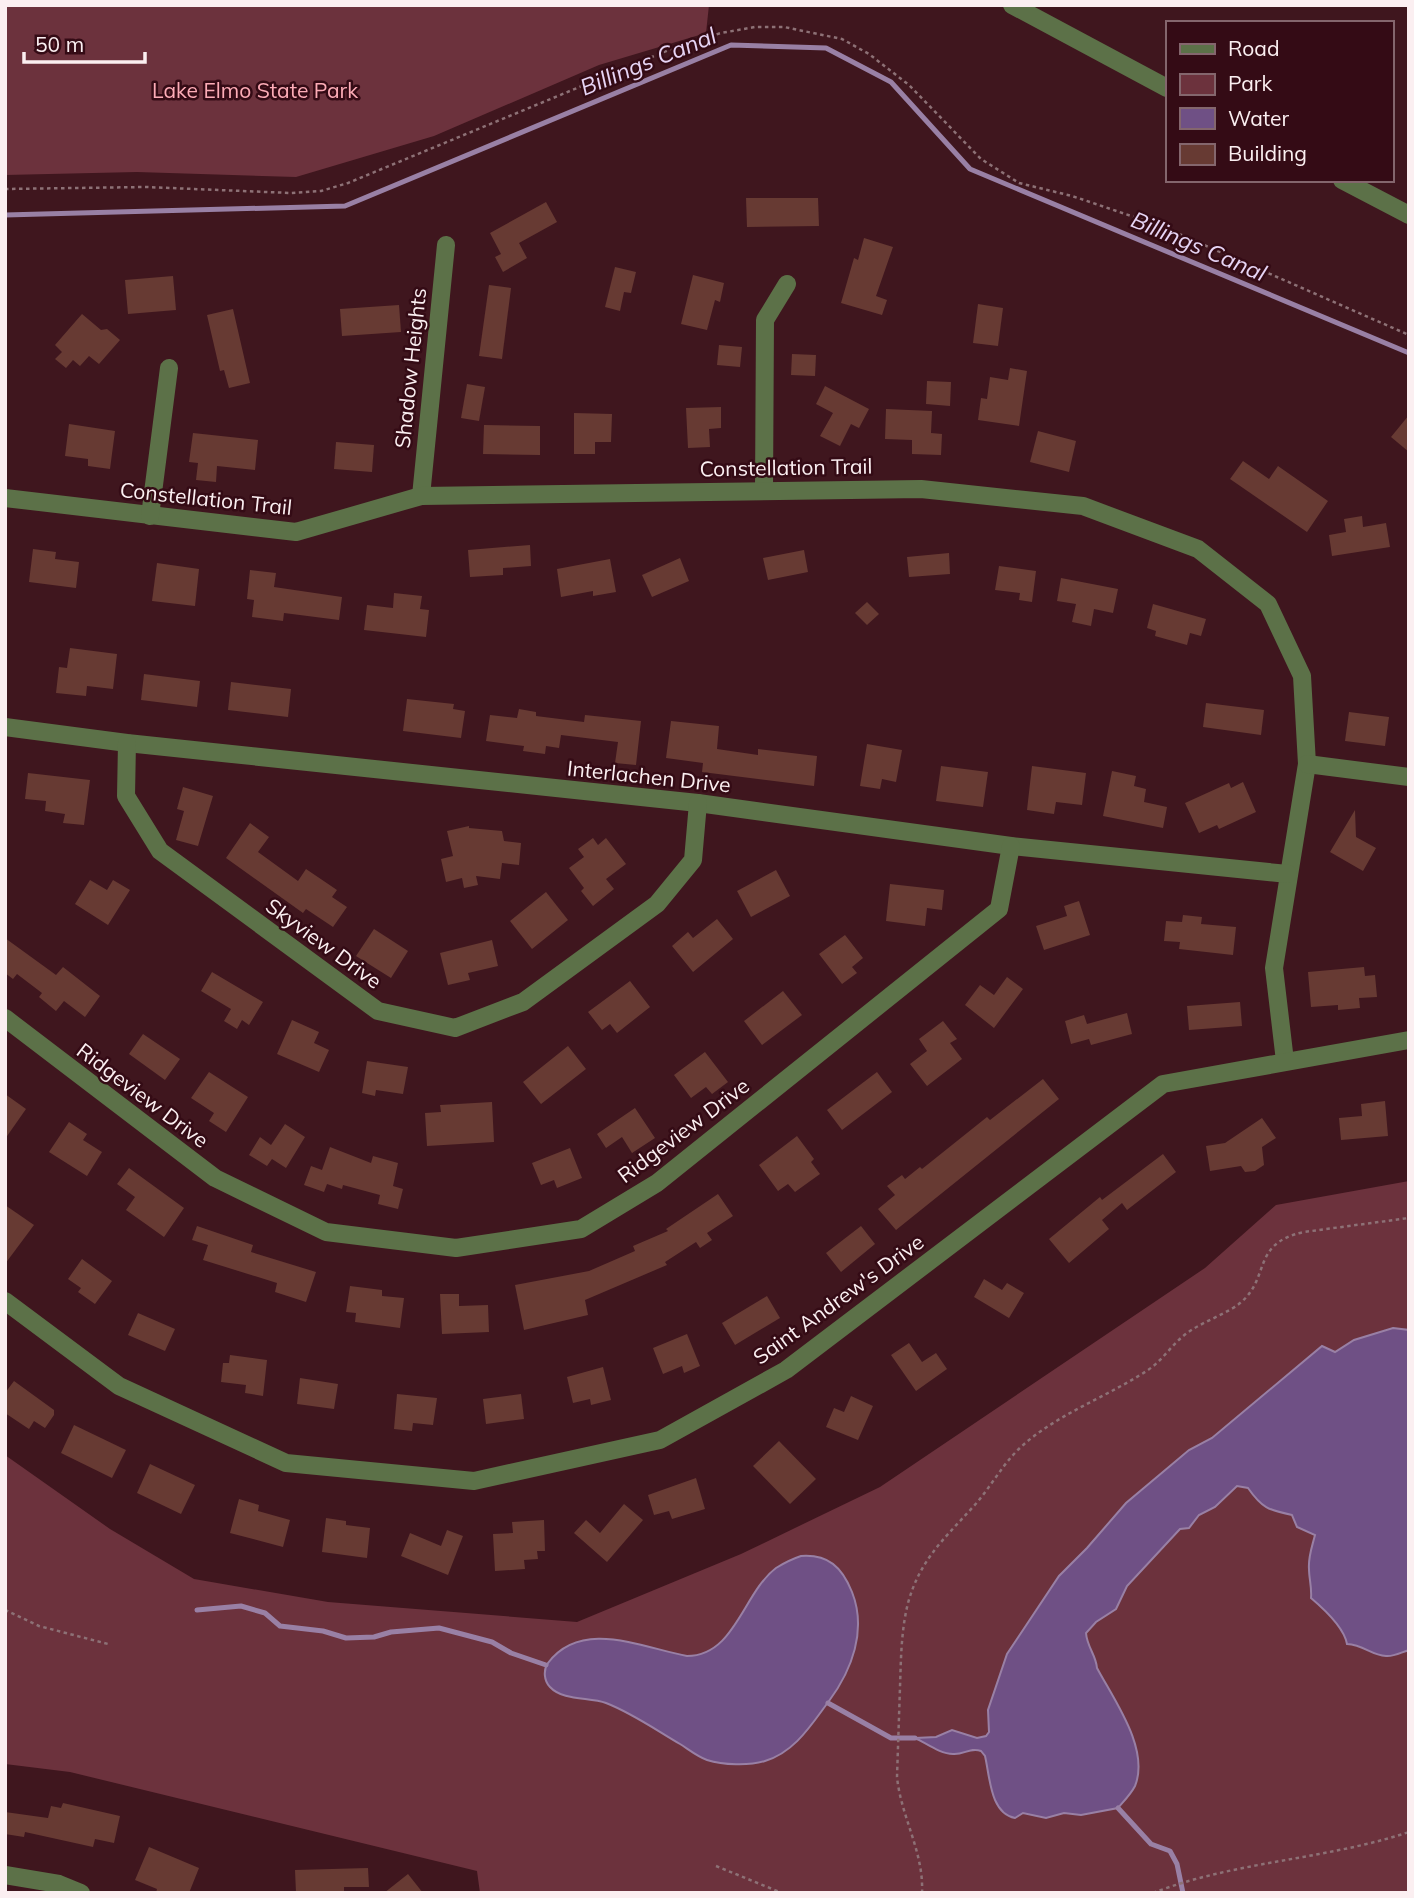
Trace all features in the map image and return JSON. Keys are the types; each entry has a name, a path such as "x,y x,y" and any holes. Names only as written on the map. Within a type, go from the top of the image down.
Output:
{"street":[{"path":"1012,5 1166,87"},
{"path":"1346,182 1409,215"},
{"name":"Shadow Heights","path":"421,496 446,245"},
{"path":"764,490 765,320 787,284"},
{"path":"150,516 169,368"},
{"name":"Constellation Trail","path":"5,498 296,532 421,496 921,489 1083,506 1198,549 1268,604 1302,676 1307,764 1274,968 1285,1061"},
{"name":"Interlachen Drive","path":"5,727 127,743 698,803 1011,846 1288,874"},
{"name":"Skyview Drive","path":"127,743 126,796 160,851 378,1010 455,1028 523,1002 657,904 693,860 698,803"},
{"path":"1307,764 1409,777"},
{"name":"Ridgeview Drive","path":"5,1018 215,1178 326,1232 456,1248 580,1229 657,1183 999,909 1011,846"},
{"name":"Saint Andrew's Drive","path":"5,1301 119,1386 286,1464 474,1481 660,1440 786,1370 1163,1084 1409,1040"},
{"path":"5,1875 59,1884 81,1893"}],"path":[{"path":"5,189 146,187 290,193 321,191 348,183 677,47 721,33 755,27 784,27 842,39 869,54 909,85 981,159 1019,183 1072,196 1161,226 1409,335"},
{"path":"922,1893 917,1849 898,1787 898,1732 903,1632 916,1580 935,1548 977,1503 1013,1455 1029,1441 1061,1418 1147,1371 1193,1329 1244,1301 1254,1289 1267,1252 1277,1242 1304,1232 1409,1218"},
{"path":"5,1610 39,1626 108,1644"},
{"path":"1153,1893 1237,1869 1314,1856 1409,1832"},
{"path":"716,1866 782,1893"}],"green space":[{"name":"Lake Elmo State Park","path":"5,5 709,5 706,33 599,65 434,136 296,177 137,172 5,175"},
{"path":"1409,1181 1409,1893 480,1893 477,1871 70,1772 5,1764 5,1455 110,1529 194,1579 328,1602 577,1622 741,1554 880,1487 1205,1268 1276,1205"}],"water":[{"path":"1393,1328 1409,1330 1409,1650 1386,1656 1347,1644 1338,1625 1311,1598 1309,1560 1315,1535 1297,1527 1292,1515 1266,1507 1248,1488 1237,1486 1215,1507 1199,1515 1189,1528 1180,1529 1127,1586 1116,1609 1096,1622 1086,1633 1097,1668 1128,1725 1138,1756 1135,1786 1118,1808 1081,1815 1064,1813 1046,1818 1023,1813 1015,1818 1007,1815 996,1802 985,1756 981,1751 948,1754 915,1738 936,1737 952,1730 977,1738 986,1736 989,1732 988,1710 1007,1654 1059,1576 1126,1503 1189,1450 1212,1438 1322,1346 1335,1352 1354,1340"},
{"path":"801,1556 826,1560 844,1576 856,1606 857,1635 850,1663 837,1689 802,1737 776,1757 759,1763 744,1764 707,1760 625,1712 599,1701 562,1695 546,1682 548,1663 562,1649 578,1642 614,1640 687,1656 703,1653 717,1646 728,1635 755,1592 776,1568"}],"building":[{"path":"746,198 818,198 819,226 747,227"},
{"path":"546,202 557,222 519,243 527,258 503,272 495,257 501,254 490,233"},
{"path":"864,238 893,247 876,296 887,300 882,315 841,303 854,258 858,260"},
{"path":"615,267 636,272 631,293 624,292 620,311 605,307"},
{"path":"693,275 724,283 720,302 715,300 707,330 681,324"},
{"path":"173,276 176,310 128,314 125,280"},
{"path":"489,285 511,288 502,359 479,356"},
{"path":"978,304 1003,308 998,346 973,343"},
{"path":"399,305 401,332 342,336 340,309"},
{"path":"233,309 250,383 229,388 224,370 220,371 207,315"},
{"path":"82,314 101,330 107,329 120,340 99,364 89,356 80,366 73,360 66,368 55,359 62,352 55,345"},
{"path":"719,345 742,347 740,367 717,365"},
{"path":"792,354 816,355 815,376 791,375"},
{"path":"1010,368 1027,371 1019,426 978,420 981,398 987,399 990,377 1008,380"},
{"path":"927,381 951,382 950,406 926,404"},
{"path":"467,384 485,387 479,421 461,418"},
{"path":"825,386 869,409 859,428 851,424 840,446 820,436 833,413 816,404"},
{"path":"721,407 721,428 709,429 710,447 688,448 686,408"},
{"path":"886,409 932,411 931,433 942,434 941,455 912,454 912,440 885,439"},
{"path":"574,413 612,414 611,442 595,442 595,454 574,454"},
{"path":"1409,415 1409,452 1391,437"},
{"path":"69,424 115,431 110,469 88,466 88,459 65,456"},
{"path":"484,425 540,426 540,455 483,454"},
{"path":"1038,431 1076,441 1069,472 1030,462"},
{"path":"193,433 258,440 255,470 217,466 216,482 196,480 198,463 189,462"},
{"path":"336,442 374,445 372,472 334,469"},
{"path":"1243,461 1269,479 1278,466 1328,501 1307,532 1230,479"},
{"path":"1362,516 1363,527 1386,523 1390,547 1332,556 1329,535 1346,532 1344,519"},
{"path":"530,545 531,566 503,568 503,575 470,577 468,550"},
{"path":"33,549 56,552 55,559 79,562 76,588 29,582"},
{"path":"804,550 808,572 768,580 763,558"},
{"path":"949,553 950,574 909,577 907,557"},
{"path":"680,558 689,581 652,597 642,575"},
{"path":"610,559 616,592 593,596 593,591 561,597 557,569"},
{"path":"157,563 199,569 195,606 152,601"},
{"path":"999,566 1036,571 1032,602 1019,600 1020,593 995,590"},
{"path":"250,570 276,573 274,587 342,597 339,620 284,613 283,621 252,617 254,600 247,599"},
{"path":"1061,578 1118,589 1113,613 1094,609 1091,626 1072,622 1076,604 1057,601"},
{"path":"394,593 422,596 420,609 429,610 426,637 364,630 367,605 393,608"},
{"path":"867,602 879,614 867,625 855,613"},
{"path":"1153,604 1206,619 1201,636 1190,633 1187,645 1155,636 1156,631 1147,628"},
{"path":"70,648 117,654 113,689 87,686 86,696 56,693 59,667 67,668"},
{"path":"144,674 200,681 197,707 141,700"},
{"path":"231,682 291,689 288,717 228,710"},
{"path":"407,699 454,704 453,709 465,711 461,738 403,731"},
{"path":"1206,703 1264,710 1261,735 1203,727"},
{"path":"519,709 536,712 536,716 584,722 585,715 641,721 636,765 615,763 618,742 561,735 559,748 546,746 545,754 523,751 524,746 486,741 490,715 517,718"},
{"path":"1349,712 1389,717 1385,746 1345,741"},
{"path":"671,721 719,726 717,749 758,755 758,749 817,756 814,786 702,772 703,763 666,758"},
{"path":"867,744 902,750 896,782 882,779 880,789 860,786"},
{"path":"941,766 988,772 983,807 936,801"},
{"path":"1032,766 1086,773 1082,805 1056,802 1054,814 1027,810"},
{"path":"1112,771 1136,776 1134,786 1146,789 1144,802 1167,807 1163,828 1103,816"},
{"path":"28,773 90,780 84,825 63,823 65,814 45,811 46,801 25,799"},
{"path":"1243,782 1256,812 1219,829 1217,825 1199,833 1185,803 1229,783 1231,788"},
{"path":"183,787 213,796 198,846 176,840 184,811 177,809"},
{"path":"1355,810 1356,837 1376,848 1363,871 1330,852"},
{"path":"250,823 269,837 258,852 298,881 306,869 337,890 332,897 347,907 333,927 306,909 303,913 226,858"},
{"path":"469,826 502,831 504,841 521,843 519,865 502,863 500,879 476,876 478,885 464,888 462,878 446,882 441,859 453,856 447,831"},
{"path":"593,838 598,845 606,838 626,864 606,879 614,889 593,906 581,891 584,888 569,868 584,857 578,849"},
{"path":"776,870 790,896 751,917 737,891"},
{"path":"90,880 107,890 113,880 130,890 108,925 75,904"},
{"path":"890,884 944,890 942,910 927,908 925,926 886,921"},
{"path":"546,892 568,920 532,949 510,921"},
{"path":"1079,901 1090,935 1044,950 1036,926 1067,916 1064,906"},
{"path":"1183,915 1202,917 1201,924 1236,927 1233,955 1179,949 1180,942 1164,941 1166,921 1182,922"},
{"path":"717,919 733,939 693,972 672,946 688,932 693,938"},
{"path":"374,929 408,951 391,978 356,956"},
{"path":"845,935 863,958 852,967 857,973 842,984 819,954"},
{"path":"5,938 56,975 63,967 100,996 85,1017 64,1001 56,1011 39,997 42,993 17,974 13,979 5,973"},
{"path":"492,940 498,966 468,973 470,980 448,985 440,953"},
{"path":"1364,967 1365,976 1375,975 1377,997 1359,998 1360,1008 1338,1010 1338,1005 1311,1007 1308,972"},
{"path":"212,972 263,1002 249,1025 242,1020 237,1029 224,1021 231,1009 201,991"},
{"path":"1007,977 1023,989 994,1028 965,1005 980,985 994,995"},
{"path":"630,981 650,1007 617,1033 610,1024 602,1030 588,1012"},
{"path":"783,991 802,1015 762,1045 744,1021"},
{"path":"1240,1002 1242,1026 1189,1030 1187,1006"},
{"path":"1127,1013 1132,1034 1091,1045 1089,1039 1071,1044 1065,1021 1084,1015 1087,1024"},
{"path":"292,1020 319,1032 314,1043 329,1050 319,1072 277,1054"},
{"path":"943,1021 957,1039 950,1043 962,1059 927,1086 910,1064 927,1051 919,1039"},
{"path":"143,1034 180,1059 165,1080 129,1054"},
{"path":"568,1046 586,1069 541,1104 523,1082"},
{"path":"705,1052 728,1082 712,1094 706,1087 691,1098 674,1075"},
{"path":"367,1061 408,1067 403,1094 376,1090 375,1096 362,1093"},
{"path":"209,1072 248,1097 226,1132 209,1121 214,1113 191,1098"},
{"path":"877,1072 892,1092 842,1130 827,1110"},
{"path":"1043,1079 1059,1099 896,1230 878,1209 895,1195 887,1186 902,1175 905,1179 920,1167 922,1169 987,1117 990,1120"},
{"path":"5,1094 26,1109 5,1139"},
{"path":"1385,1101 1388,1136 1341,1140 1339,1118 1362,1116 1361,1104"},
{"path":"492,1102 494,1142 427,1146 425,1113 441,1112 440,1105"},
{"path":"635,1108 655,1138 632,1153 622,1137 606,1148 597,1134"},
{"path":"1262,1118 1276,1138 1262,1147 1264,1165 1255,1171 1245,1172 1241,1166 1210,1171 1206,1146 1225,1143"},
{"path":"69,1122 87,1134 83,1140 102,1152 87,1176 49,1152"},
{"path":"285,1124 305,1137 286,1168 272,1159 267,1166 249,1155 260,1137 271,1145"},
{"path":"797,1136 814,1159 811,1162 820,1174 795,1192 788,1184 778,1191 759,1165"},
{"path":"330,1147 371,1163 373,1156 398,1163 393,1186 403,1189 398,1209 378,1204 380,1195 343,1185 342,1189 327,1184 324,1192 304,1185 311,1166 322,1170"},
{"path":"570,1148 582,1178 557,1188 554,1180 541,1185 532,1163"},
{"path":"1163,1154 1176,1172 1127,1210 1122,1203 1102,1220 1109,1229 1069,1263 1049,1239 1100,1197 1102,1200"},
{"path":"129,1168 184,1208 164,1237 126,1210 135,1197 117,1184"},
{"path":"718,1194 733,1216 707,1233 712,1240 700,1248 696,1242 665,1262 667,1265 585,1300 588,1315 524,1330 515,1285 589,1271 635,1251 633,1246 668,1231 666,1229"},
{"path":"5,1205 34,1225 5,1264"},
{"path":"197,1226 253,1245 251,1252 316,1272 306,1302 275,1292 277,1283 203,1260 208,1245 192,1240"},
{"path":"861,1226 875,1244 841,1272 826,1253"},
{"path":"82,1259 112,1281 95,1304 78,1292 81,1288 68,1279"},
{"path":"984,1279 1002,1290 1007,1283 1024,1293 1009,1318 974,1297"},
{"path":"350,1286 382,1290 382,1296 404,1298 400,1328 355,1322 356,1313 346,1312"},
{"path":"440,1294 459,1294 459,1306 488,1305 489,1332 442,1334"},
{"path":"767,1296 780,1318 735,1345 722,1323"},
{"path":"138,1313 175,1329 165,1351 128,1335"},
{"path":"687,1334 700,1366 684,1373 682,1366 663,1374 653,1348"},
{"path":"909,1343 922,1362 936,1353 947,1369 916,1391 891,1355"},
{"path":"230,1355 267,1360 263,1396 245,1393 246,1385 221,1382 223,1363 229,1363"},
{"path":"603,1367 611,1400 591,1405 590,1399 573,1403 567,1377"},
{"path":"300,1378 338,1384 334,1409 297,1404"},
{"path":"14,1381 54,1410 54,1415 45,1428 34,1421 29,1429 5,1413 5,1393"},
{"path":"397,1394 437,1398 433,1425 413,1423 412,1431 394,1429"},
{"path":"521,1394 524,1419 486,1424 483,1399"},
{"path":"851,1396 873,1406 858,1440 826,1427 834,1408 844,1412"},
{"path":"74,1425 126,1450 112,1478 61,1453"},
{"path":"779,1441 816,1479 790,1504 753,1466"},
{"path":"150,1464 195,1485 181,1514 137,1493"},
{"path":"696,1478 705,1509 672,1519 669,1511 654,1515 648,1495"},
{"path":"239,1499 259,1505 258,1511 290,1520 283,1547 230,1533"},
{"path":"624,1504 643,1520 607,1562 574,1533 586,1520 600,1533"},
{"path":"326,1518 346,1521 346,1525 370,1528 367,1558 322,1552"},
{"path":"544,1520 545,1551 537,1551 538,1559 524,1560 525,1569 495,1571 493,1534 513,1533 512,1522"},
{"path":"447,1530 463,1536 448,1575 401,1556 410,1533 441,1546"},
{"path":"63,1803 120,1816 114,1843 95,1839 93,1847 25,1832 24,1837 5,1834 5,1812 48,1818 51,1806 61,1808"},
{"path":"149,1847 199,1868 189,1893 156,1893 157,1889 135,1880"},
{"path":"368,1868 369,1887 344,1887 344,1893 296,1893 295,1870"},
{"path":"408,1874 423,1893 384,1893"}],"waterway":[{"name":"Billings Canal","path":"5,215 345,206 731,45 826,48 891,82 970,169 1409,353"},
{"path":"197,1610 241,1606 265,1613 280,1626 323,1631 346,1638 439,1628 492,1642 511,1653 546,1665"},
{"path":"828,1703 891,1738 915,1738"},
{"path":"1118,1808 1151,1844 1170,1851 1177,1864 1183,1893"}]}
